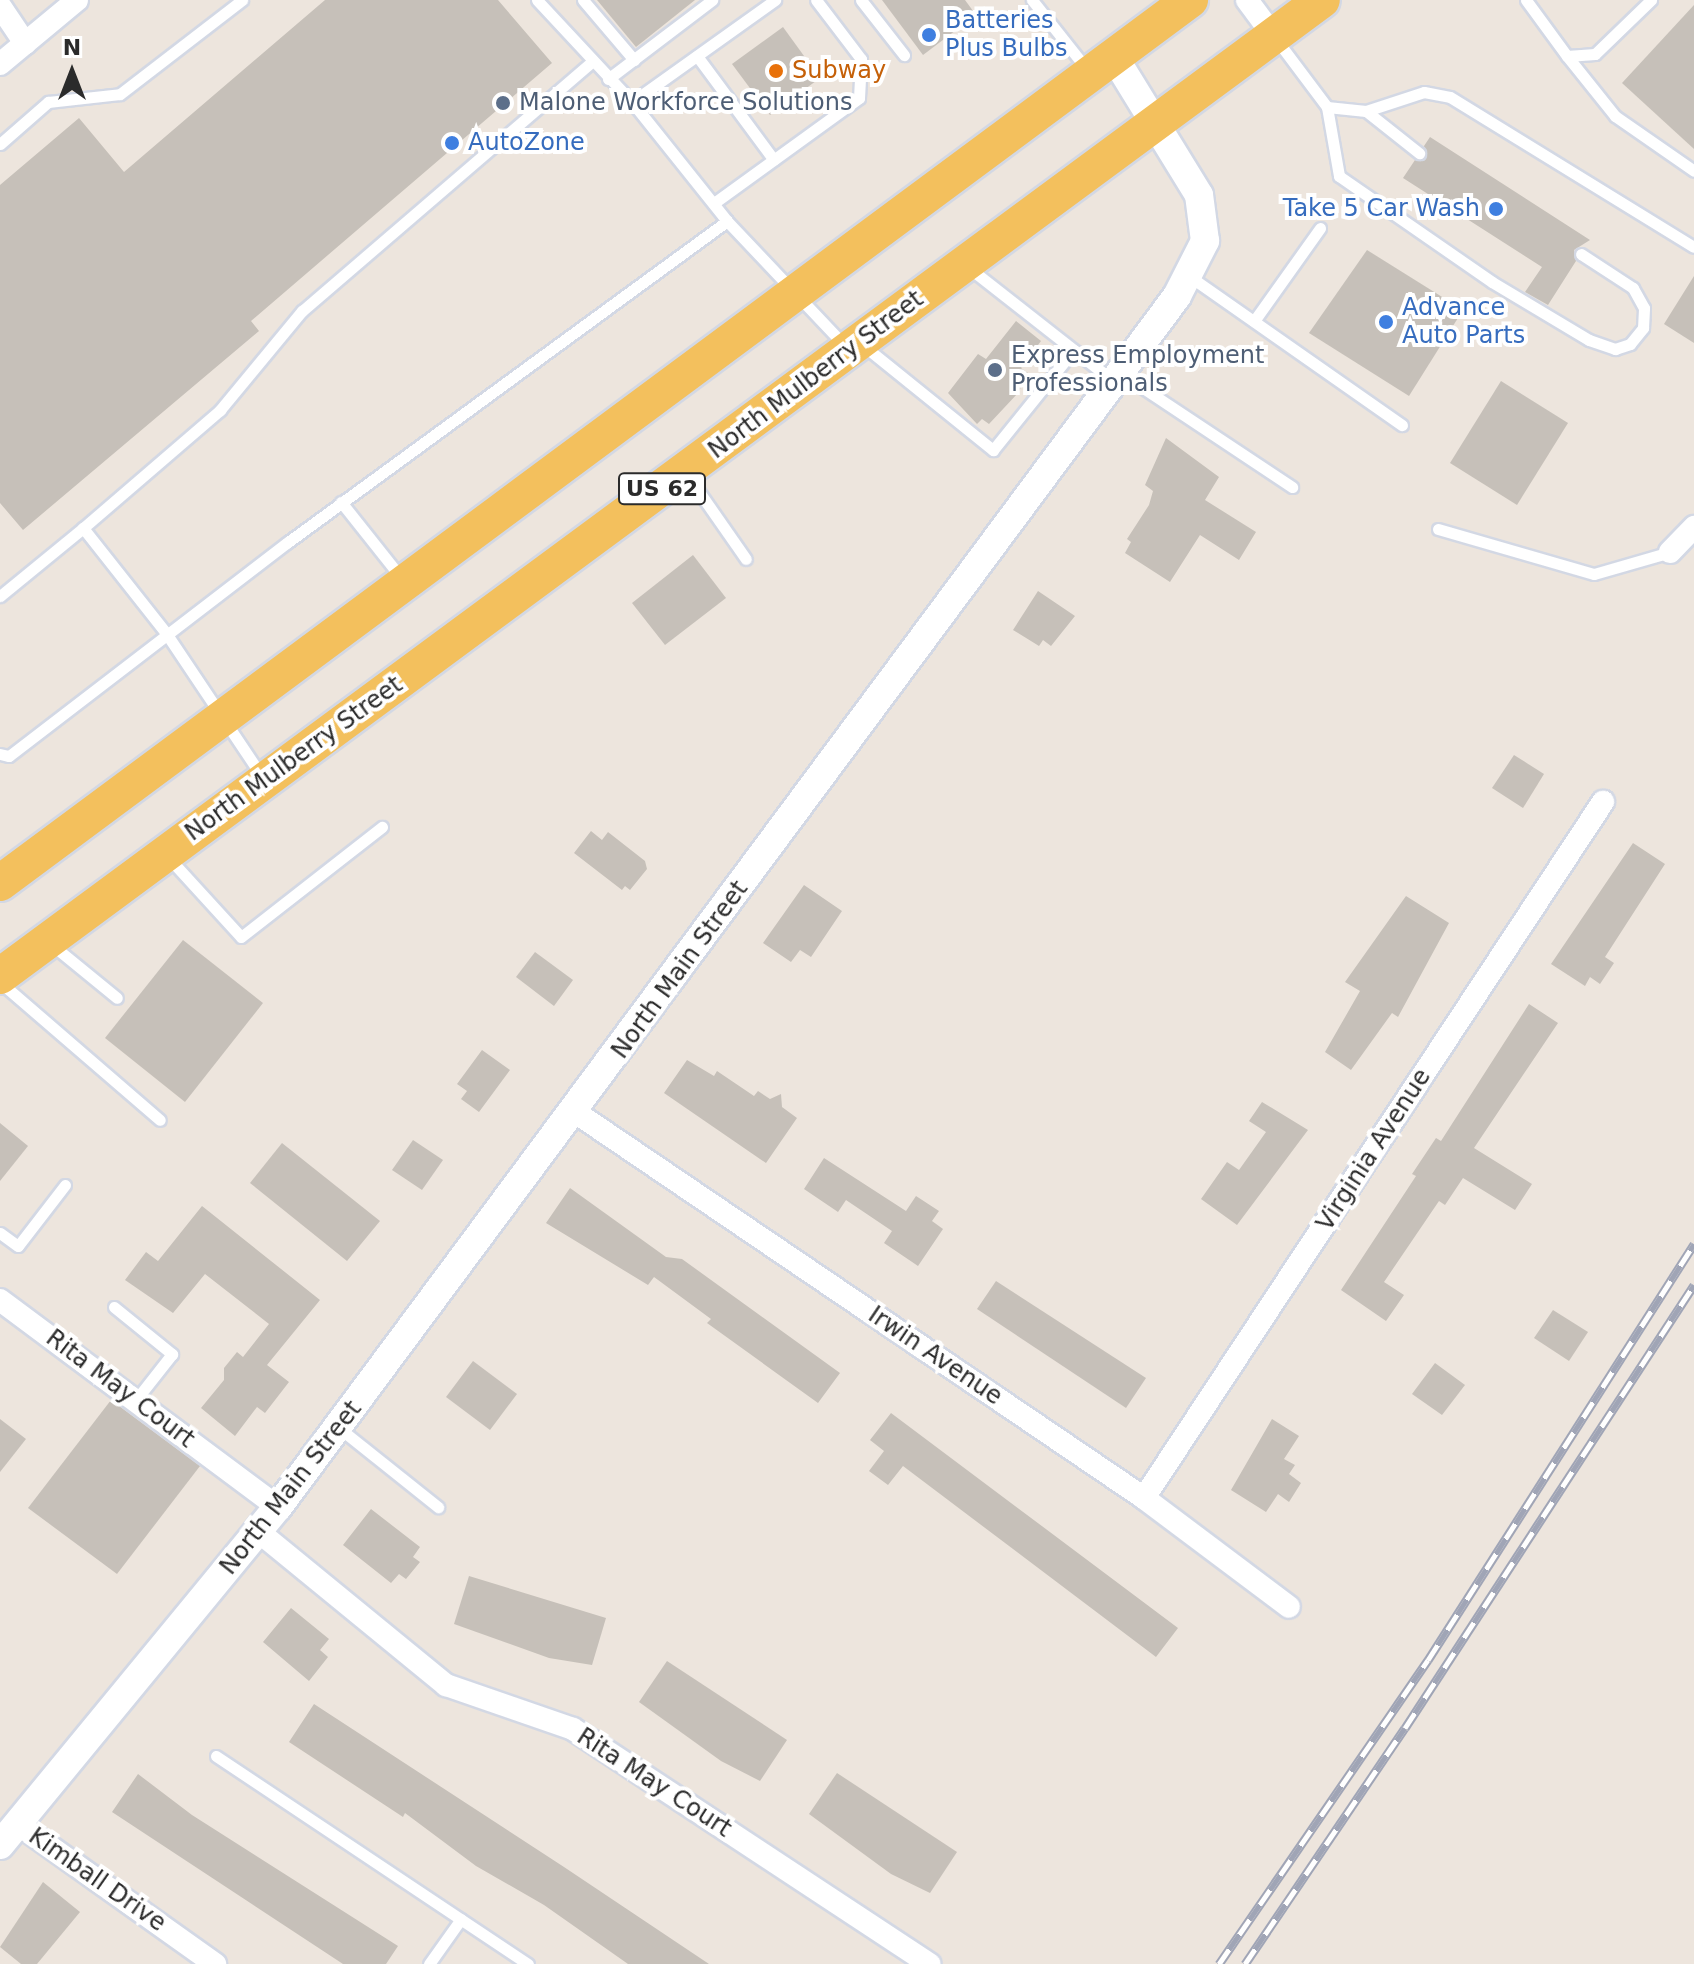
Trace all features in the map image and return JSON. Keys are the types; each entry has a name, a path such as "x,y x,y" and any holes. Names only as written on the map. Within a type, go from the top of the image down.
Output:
{"main road":[{"path":"0,883 1190,0"},
{"name":"North Mulberry Street","path":"0,976 1322,0"}],"street":[{"path":"0,64 77,0"},
{"path":"1247,0 1273,35"},
{"path":"0,6 25,43"},
{"name":"North Main Street","path":"9,1834 278,1507 575,1112 1189,275 1205,241 1204,216 1193,181 1157,119 1102,66"},
{"path":"1670,552 1694,527"},
{"name":"Virginia Avenue","path":"1144,1498 1603,802"},
{"name":"Irwin Avenue","path":"575,1112 1144,1498 1289,1607"},
{"name":"Rita May Court","path":"0,1300 278,1507"},
{"name":"Rita May Court","path":"259,1532 446,1685 573,1729 930,1964"},
{"name":"Kimball Drive","path":"9,1834 215,1964"}],"lane":[{"path":"0,144 48,102 120,94 242,0"},
{"path":"537,0 632,102 727,221 797,292 855,347 993,450 1073,351"},
{"path":"583,0 634,60"},
{"path":"608,79 712,0"},
{"path":"632,102 775,0"},
{"path":"714,203 859,98 861,59 816,0"},
{"path":"861,0 904,55"},
{"path":"1032,0 1102,66"},
{"path":"1567,56 1595,54 1651,0"},
{"path":"1531,2 1567,56 1615,116 1694,171"},
{"path":"1273,35 1327,107 1339,176 1492,282 1589,340 1615,349 1630,344 1643,328 1644,308 1633,288 1581,254"},
{"path":"697,56 774,160"},
{"path":"0,596 220,410 302,311 592,62"},
{"path":"1327,107 1366,111 1424,92 1450,97 1694,247"},
{"path":"1366,111 1419,153"},
{"path":"0,754 9,756 341,502 727,221"},
{"path":"1254,321 1320,228"},
{"path":"963,264 1073,351 1292,487"},
{"path":"1189,275 1402,425"},
{"path":"685,472 746,559"},
{"path":"341,502 406,583"},
{"path":"83,528 166,633 266,782"},
{"path":"1438,529 1594,574 1670,552"},
{"path":"164,853 241,937 382,827"},
{"path":"47,941 117,998"},
{"path":"0,982 160,1120"},
{"path":"0,1233 18,1246 65,1185"},
{"path":"114,1307 172,1354 135,1401"},
{"path":"338,1427 438,1507"},
{"path":"216,1756 528,1964"},
{"path":"429,1964 461,1919"}],"building":[{"path":"325,0 498,0 552,63 251,321 259,331 23,530 0,503 0,185 79,118 124,172"},
{"path":"597,0 695,0 636,47"},
{"name":"Batteries Plus Bulbs","path":"882,0 965,0 976,15 923,55"},
{"path":"1694,5 1694,149 1622,83"},
{"name":"Subway","path":"783,27 820,78 770,115 732,64"},
{"name":"Take 5 Car Wash","path":"1430,137 1590,240 1574,250 1576,261 1548,305 1525,292 1542,267 1403,178 1415,160 1426,158 1424,146"},
{"name":"Advance Auto Parts","path":"1367,250 1463,310 1409,396 1309,333"},
{"path":"1694,276 1694,343 1664,324"},
{"name":"Express Employment Professionals","path":"1016,321 1041,341 1021,368 1028,373 1018,393 989,424 982,419 977,424 948,393 978,354 986,359"},
{"path":"1501,381 1568,423 1517,505 1450,463"},
{"path":"1166,438 1219,477 1205,500 1256,532 1239,560 1200,535 1170,582 1125,553 1131,542 1127,539 1149,505 1153,491 1145,485"},
{"path":"693,555 726,598 665,645 632,603"},
{"path":"1038,591 1075,616 1051,646 1043,640 1039,646 1013,630"},
{"path":"1514,755 1544,774 1523,808 1492,788"},
{"path":"591,831 602,840 608,832 645,861 647,869 630,890 625,886 622,890 574,853"},
{"path":"1633,843 1665,864 1605,957 1614,963 1600,984 1590,977 1585,986 1551,964"},
{"path":"804,885 842,911 811,957 800,950 791,962 763,943"},
{"path":"1406,896 1449,923 1398,1017 1392,1013 1351,1070 1325,1052 1360,991 1345,982"},
{"path":"183,940 263,1003 185,1102 105,1038"},
{"path":"535,952 573,980 554,1006 516,977"},
{"path":"1529,1004 1558,1023 1474,1148 1532,1184 1515,1210 1463,1178 1445,1205 1439,1201 1384,1282 1404,1295 1386,1321 1341,1290 1416,1176 1412,1174 1436,1138 1441,1141"},
{"path":"482,1050 510,1070 479,1112 461,1099 467,1091 457,1084"},
{"path":"687,1060 714,1076 717,1071 754,1096 758,1091 770,1099 781,1094 782,1107 797,1118 766,1163 664,1093"},
{"path":"1262,1102 1308,1130 1237,1225 1201,1199 1227,1162 1239,1170 1266,1132 1249,1121"},
{"path":"0,1123 28,1146 0,1181"},
{"path":"413,1140 443,1160 422,1190 392,1170"},
{"path":"282,1143 380,1221 347,1261 250,1183"},
{"path":"824,1158 906,1211 916,1196 939,1211 932,1221 943,1229 918,1266 884,1243 892,1231 846,1200 838,1212 804,1189"},
{"path":"570,1188 666,1257 682,1259 840,1373 818,1403 707,1323 711,1319 654,1277 648,1285 546,1223"},
{"path":"202,1206 320,1300 267,1365 289,1382 265,1413 257,1407 235,1436 201,1408 224,1380 224,1368 237,1352 243,1357 269,1324 205,1274 173,1313 125,1280 146,1252 158,1261"},
{"path":"996,1281 1146,1378 1126,1408 977,1309"},
{"path":"1553,1310 1588,1332 1569,1361 1534,1338"},
{"path":"473,1361 517,1394 490,1430 446,1397"},
{"path":"1435,1363 1465,1385 1442,1415 1412,1394"},
{"path":"111,1400 200,1466 117,1574 28,1508"},
{"path":"891,1413 1178,1628 1156,1657 903,1466 888,1485 869,1471 884,1451 870,1440"},
{"path":"0,1419 26,1439 0,1472"},
{"path":"1272,1419 1299,1436 1284,1459 1295,1465 1289,1474 1301,1483 1289,1502 1278,1494 1266,1512 1231,1490"},
{"path":"371,1509 420,1547 413,1557 420,1562 406,1579 399,1574 391,1583 343,1545"},
{"path":"469,1576 606,1618 592,1665 549,1658 454,1624"},
{"path":"291,1608 329,1639 320,1650 328,1657 309,1681 263,1642"},
{"path":"667,1661 787,1740 760,1781 721,1761 639,1702"},
{"path":"314,1704 709,1964 628,1964 544,1905 476,1866 405,1813 403,1817 289,1742"},
{"path":"837,1773 957,1852 930,1893 891,1874 809,1814"},
{"path":"138,1774 192,1815 398,1946 386,1964 343,1964 112,1812"},
{"path":"43,1882 80,1912 37,1964 21,1964 0,1947"}],"railway":[{"path":"1219,1964 1428,1660 1694,1244"},
{"path":"1245,1964 1405,1728 1694,1285"}],"place":[{"name":"Batteries Plus Bulbs","path":"929,35"},
{"name":"Subway","path":"776,71"},
{"name":"Malone Workforce Solutions","path":"503,103"},
{"name":"AutoZone","path":"452,143"},
{"name":"Take 5 Car Wash","path":"1496,209"},
{"name":"Advance Auto Parts","path":"1386,322"},
{"name":"Express Employment Professionals","path":"995,370"}]}
